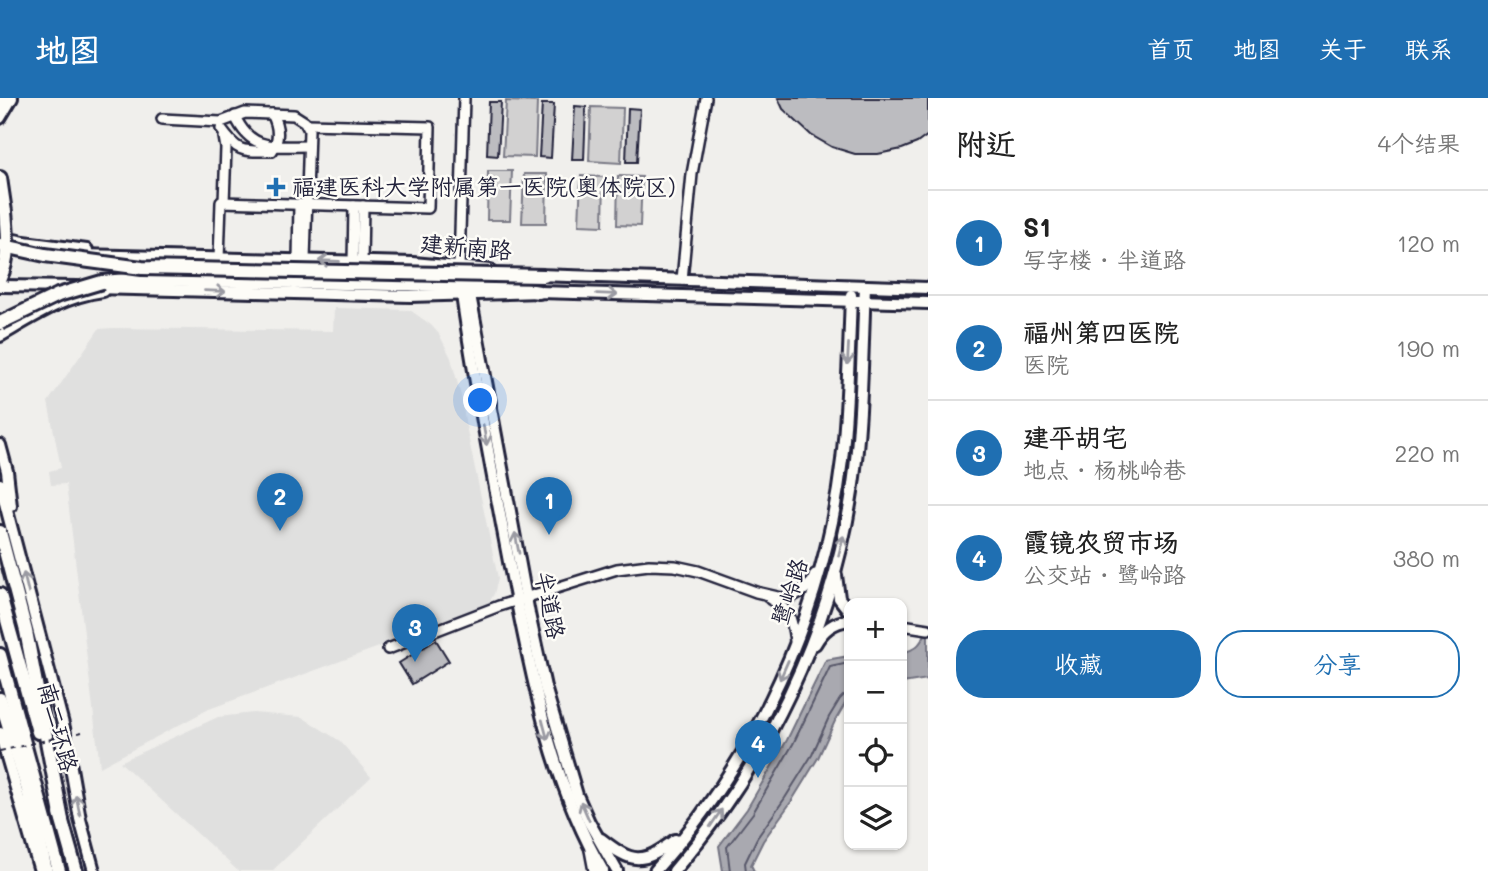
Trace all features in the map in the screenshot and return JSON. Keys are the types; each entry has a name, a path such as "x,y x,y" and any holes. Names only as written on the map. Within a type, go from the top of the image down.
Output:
{"highway":[{"path":"0,178 7,248 0,278"},
{"path":"0,245 45,255 142,268 544,276"},
{"path":"0,323 58,295 120,279 488,286 539,292"},
{"path":"0,533 26,631 62,820"},
{"name":"南二环路","path":"0,595 76,871"},
{"name":"南二环路","path":"0,655 59,871"},
{"path":"0,699 28,790 46,871"},
{"path":"28,790 52,846"}],"main road":[{"path":"0,120 6,103"},
{"path":"0,237 131,256"},
{"name":"建新南路","path":"0,253 413,263 544,276 928,288"},
{"name":"鹭岭路","path":"655,871 691,828 742,753 774,693 809,608 829,534 842,459 851,285"},
{"name":"建新南路","path":"0,286 410,296 539,292 928,303"},
{"name":"鹭岭路","path":"676,869 710,827 775,724 818,626 847,522 856,463 862,387 865,286"},
{"path":"0,335 68,299 98,292 144,288"},
{"name":"半道路","path":"466,295 486,444 545,687 578,795 617,871"},
{"path":"0,445 8,471 15,537"},
{"path":"0,484 64,728 80,819 94,871"},
{"path":"835,568 839,598 844,604"},
{"name":"半道路","path":"522,599 538,701 551,749 569,801 603,871"},
{"path":"802,667 808,663 817,641 828,628 844,621"},
{"path":"0,733 40,871"},
{"path":"597,836 626,856 638,858 658,853 691,828"}],"street":[{"path":"459,266 464,98"},
{"path":"681,280 692,174 706,98"},
{"path":"162,119 218,125 245,113 294,115 306,124 309,130 301,260"},
{"path":"218,125 230,142 239,149 272,151 276,146 278,129 272,114"},
{"path":"235,116 250,139 261,145 308,146"},
{"path":"224,202 428,208 429,127 306,124"},
{"path":"218,125 224,135 226,148 219,259"},
{"path":"358,262 359,206"},
{"path":"388,649 522,599 617,569 649,565 675,566 756,592 787,598 804,590 811,582 829,534"},
{"path":"756,592 781,605 789,613 796,644"},
{"path":"907,626 928,629"},
{"path":"589,845 594,871"}],"path":[{"path":"0,751 82,732"}],"shaded area":[{"path":"506,101 537,102 535,157 503,156"},
{"path":"591,107 623,108 621,163 589,161"},
{"path":"488,171 512,171 510,220 487,220"},
{"path":"524,174 547,174 546,223 522,223"},
{"path":"581,176 604,177 603,226 579,225"},
{"path":"618,176 642,177 640,226 617,225"},
{"path":"334,308 410,310 439,334 451,358 462,400 498,578 494,594 480,609 209,709 100,767 66,484 51,485 49,471 61,468 48,402 99,329 333,331"},
{"path":"253,713 302,717 340,741 371,777 272,871 238,871 120,762 218,717"}],"water":[{"path":"928,629 928,679 907,682 907,651 921,641"},
{"path":"844,657 844,706 818,758 763,841 751,865 754,871 723,871 719,846 747,809 787,740 826,660"}],"building":[{"path":"778,98 928,98 928,135 902,149 878,154 855,154 832,147 811,135 783,109"},
{"path":"489,102 501,102 498,156 487,155"},
{"path":"542,104 554,104 551,158 539,157"},
{"path":"575,106 586,107 584,160 572,160"},
{"path":"628,108 640,109 637,162 626,162"},
{"path":"436,640 449,661 412,684 399,663"}],"place":[{"name":"福建医科大学附属第一医院(奥体院区)","path":"276,187"},
{"name":"福州第四医院","path":"280,531"},
{"name":"S1","path":"549,535"},
{"name":"建平胡宅","path":"415,662"},
{"name":"霞镜农贸市场","path":"758,778"}]}
